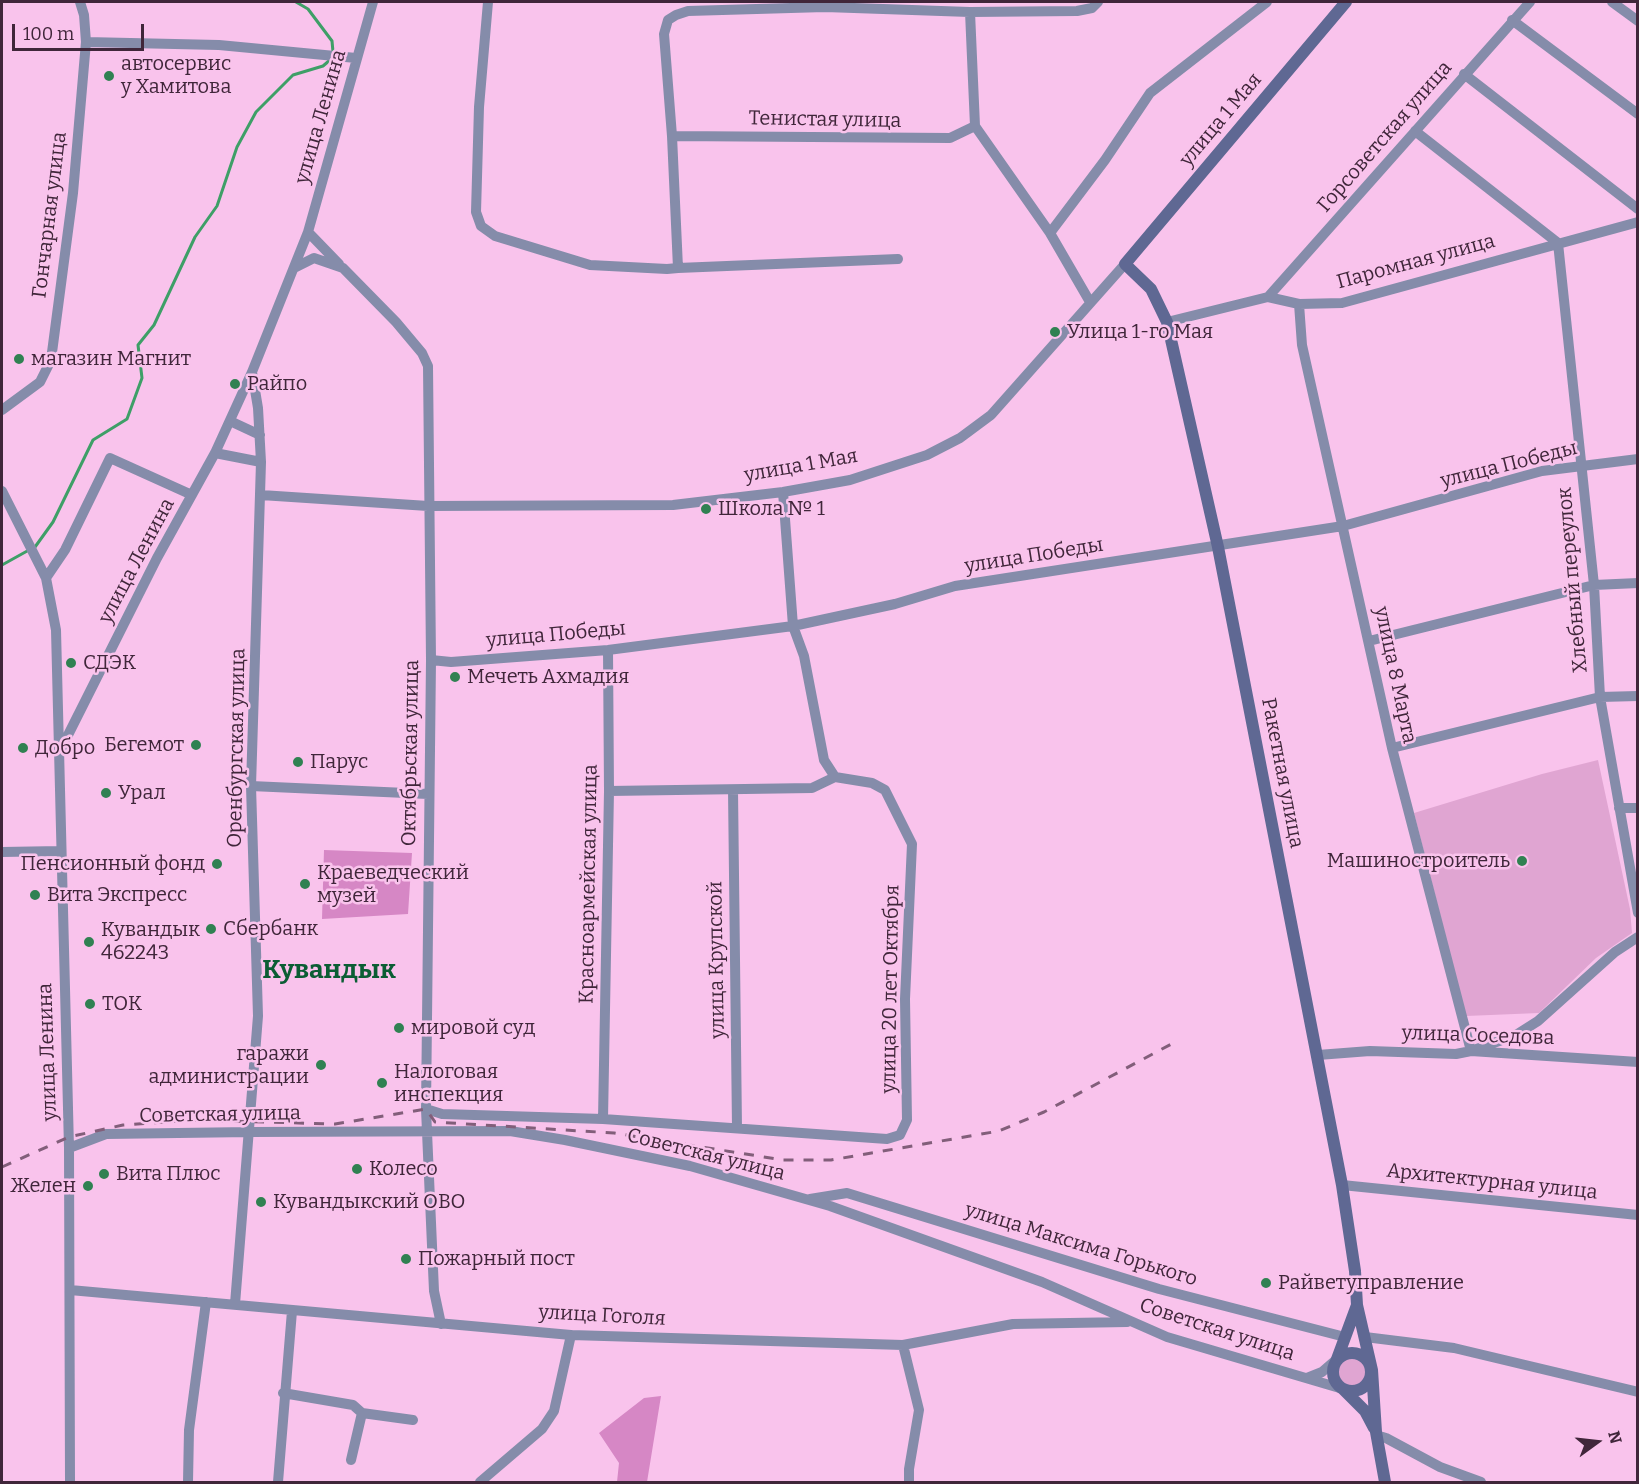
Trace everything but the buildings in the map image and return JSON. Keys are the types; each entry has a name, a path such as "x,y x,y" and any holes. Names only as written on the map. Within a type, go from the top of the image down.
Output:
{"main road":[{"name":"улица 1 Мая","path":"1125,264 1346,2"},
{"name":"Ракетная улица","path":"1125,264 1151,289 1167,322 1218,547 1342,1185 1355,1271 1357,1305 1372,1370 1376,1434"},
{"name":"Ракетная улица","path":"1337,1359 1357,1305"},
{"path":"1343,1389 1358,1391 1366,1386 1372,1370 1364,1355 1353,1352 1337,1359 1333,1374 1343,1389 1365,1411 1376,1434 1385,1482"}],"street":[{"name":"Гончарная улица","path":"2,410 40,382 51,360 73,193 86,42 84,15 80,2"},
{"name":"улица Ленина","path":"70,1482 69,1148 60,752 157,558 215,453 252,372 308,232 373,2"},
{"path":"488,2 479,107 476,212 481,226 495,236 591,265 678,268 898,259"},
{"path":"678,268 672,136 664,34 668,20 682,13 825,7 970,12 1077,11 1092,8 1098,2"},
{"path":"1050,233 1105,160 1150,93 1267,2"},
{"name":"Горсоветская улица","path":"1268,297 1530,2"},
{"path":"1612,2 1638,21"},
{"path":"970,12 975,126 1050,233 1090,302"},
{"path":"1512,20 1638,114"},
{"path":"86,42 219,45 356,58"},
{"path":"1464,74 1638,209"},
{"name":"Тенистая улица","path":"672,136 950,138 975,126"},
{"path":"1415,131 1558,243"},
{"name":"Паромная улица","path":"1167,322 1268,297 1299,304 1342,303 1638,222"},
{"path":"308,232 343,268"},
{"name":"Хлебный переулок","path":"1558,243 1594,585 1600,697 1638,913"},
{"name":"Октябрьская улица","path":"294,268 314,258 324,259 343,268 396,322 422,353 428,366 431,660 426,1109 434,1292 441,1324"},
{"name":"улица 1 Мая","path":"261,495 428,506 674,505 783,492 850,480 927,455 960,438 992,415 1125,264"},
{"name":"улица 8 Марта","path":"1299,304 1302,345 1392,748 1471,1051"},
{"name":"Оренбургская улица","path":"235,1304 258,1016 251,786 261,462 252,372"},
{"path":"230,421 260,435"},
{"path":"215,453 261,462"},
{"path":"46,578 65,550 110,458 192,495"},
{"name":"улица Победы","path":"431,660 450,662 608,650 793,626 895,604 954,586 1343,526 1542,471 1638,459"},
{"path":"2,491 46,578 57,630 60,752"},
{"path":"609,791 812,788 836,777 825,760 804,656 793,626 783,492"},
{"path":"1369,641 1594,585 1638,583"},
{"name":"Красноармейская улица","path":"603,1119 609,791 608,650"},
{"path":"1392,748 1600,697 1638,696"},
{"name":"улица 20 лет Октября","path":"736,1128 887,1139 900,1135 907,1120 905,999 912,844 885,790 872,783 836,777"},
{"path":"251,786 428,794"},
{"name":"улица Крупской","path":"733,790 736,1128"},
{"path":"1619,808 1638,808"},
{"path":"2,852 61,851"},
{"path":"1471,1051 1516,1035 1538,1020 1615,952 1638,937"},
{"name":"улица Соседова","path":"1318,1055 1370,1051 1456,1054 1471,1051 1638,1062"},
{"path":"426,1109 442,1114 603,1119 736,1128"},
{"name":"Советская улица","path":"69,1148 106,1134 510,1131 565,1140 690,1166 807,1199 1042,1282 1167,1337 1343,1389"},
{"name":"Архитектурная улица","path":"1342,1185 1638,1215"},
{"name":"улица Максима Горького","path":"807,1199 847,1193 1159,1289 1281,1323 1345,1337"},
{"name":"улица Гоголя","path":"70,1290 571,1335 903,1345 1013,1324 1133,1322"},
{"path":"188,1482 189,1430 206,1302"},
{"path":"278,1482 283,1393 292,1311"},
{"path":"480,1482 542,1429 554,1411 571,1335"},
{"path":"1365,1337 1454,1348 1638,1392"},
{"path":"903,1345 919,1410 909,1482"},
{"name":"Советская улица","path":"1306,1378 1322,1372 1337,1359"},
{"path":"283,1393 353,1405 362,1413 413,1420"},
{"path":"351,1460 362,1413"},
{"path":"1376,1434 1440,1467 1481,1482"}],"shaded area":[{"name":"Машиностроитель","path":"1598,760 1630,909 1632,933 1596,958 1539,1013 1466,1016 1414,813 1542,774"},
{"path":"324,850 412,853 408,914 322,919"},
{"path":"1353,1357 1364,1361 1368,1372 1364,1383 1353,1387 1342,1383 1338,1372 1342,1361"},
{"path":"661,1396 647,1482 617,1482 619,1463 599,1433 644,1398"}],"waterway":[{"path":"296,2 308,9 332,41 333,52"},
{"path":"35,547 53,522 93,440 127,419 142,378 138,345 154,325 195,237 217,206 237,147 256,112 293,75 323,66 330,60"},
{"path":"2,565 29,550"}],"railway":[{"path":"2,1167 69,1137 123,1125 191,1120 335,1124 426,1109 435,1122 614,1133 783,1160 831,1160 999,1131 1044,1112 1177,1041"}],"place":[{"name":"автосервис у Хамитова","path":"109,76"},
{"name":"Улица 1-го Мая","path":"1055,332"},
{"name":"магазин Магнит","path":"19,359"},
{"name":"Райпо","path":"235,384"},
{"name":"Школа № 1","path":"706,509"},
{"name":"СДЭК","path":"71,663"},
{"name":"Мечеть Ахмадия","path":"455,677"},
{"name":"Бегемот","path":"196,745"},
{"name":"Добро","path":"23,748"},
{"name":"Парус","path":"298,762"},
{"name":"Урал","path":"106,793"},
{"name":"Машиностроитель","path":"1522,861"},
{"name":"Пенсионный фонд","path":"217,864"},
{"name":"Краеведческий музей","path":"305,884"},
{"name":"Вита Экспресс","path":"35,895"},
{"name":"Сбербанк","path":"211,929"},
{"name":"Кувандык 462243","path":"89,942"},
{"name":"ТОК","path":"90,1004"},
{"name":"мировой суд","path":"399,1028"},
{"name":"гаражи администрации","path":"321,1065"},
{"name":"Налоговая инспекция","path":"382,1083"},
{"name":"Колесо","path":"357,1169"},
{"name":"Вита Плюс","path":"104,1174"},
{"name":"Желен","path":"88,1186"},
{"name":"Кувандыкский ОВО","path":"261,1202"},
{"name":"Пожарный пост","path":"406,1259"},
{"name":"Райветуправление","path":"1266,1283"}],"district":[{"name":"Кувандык","path":"329,971"}]}
